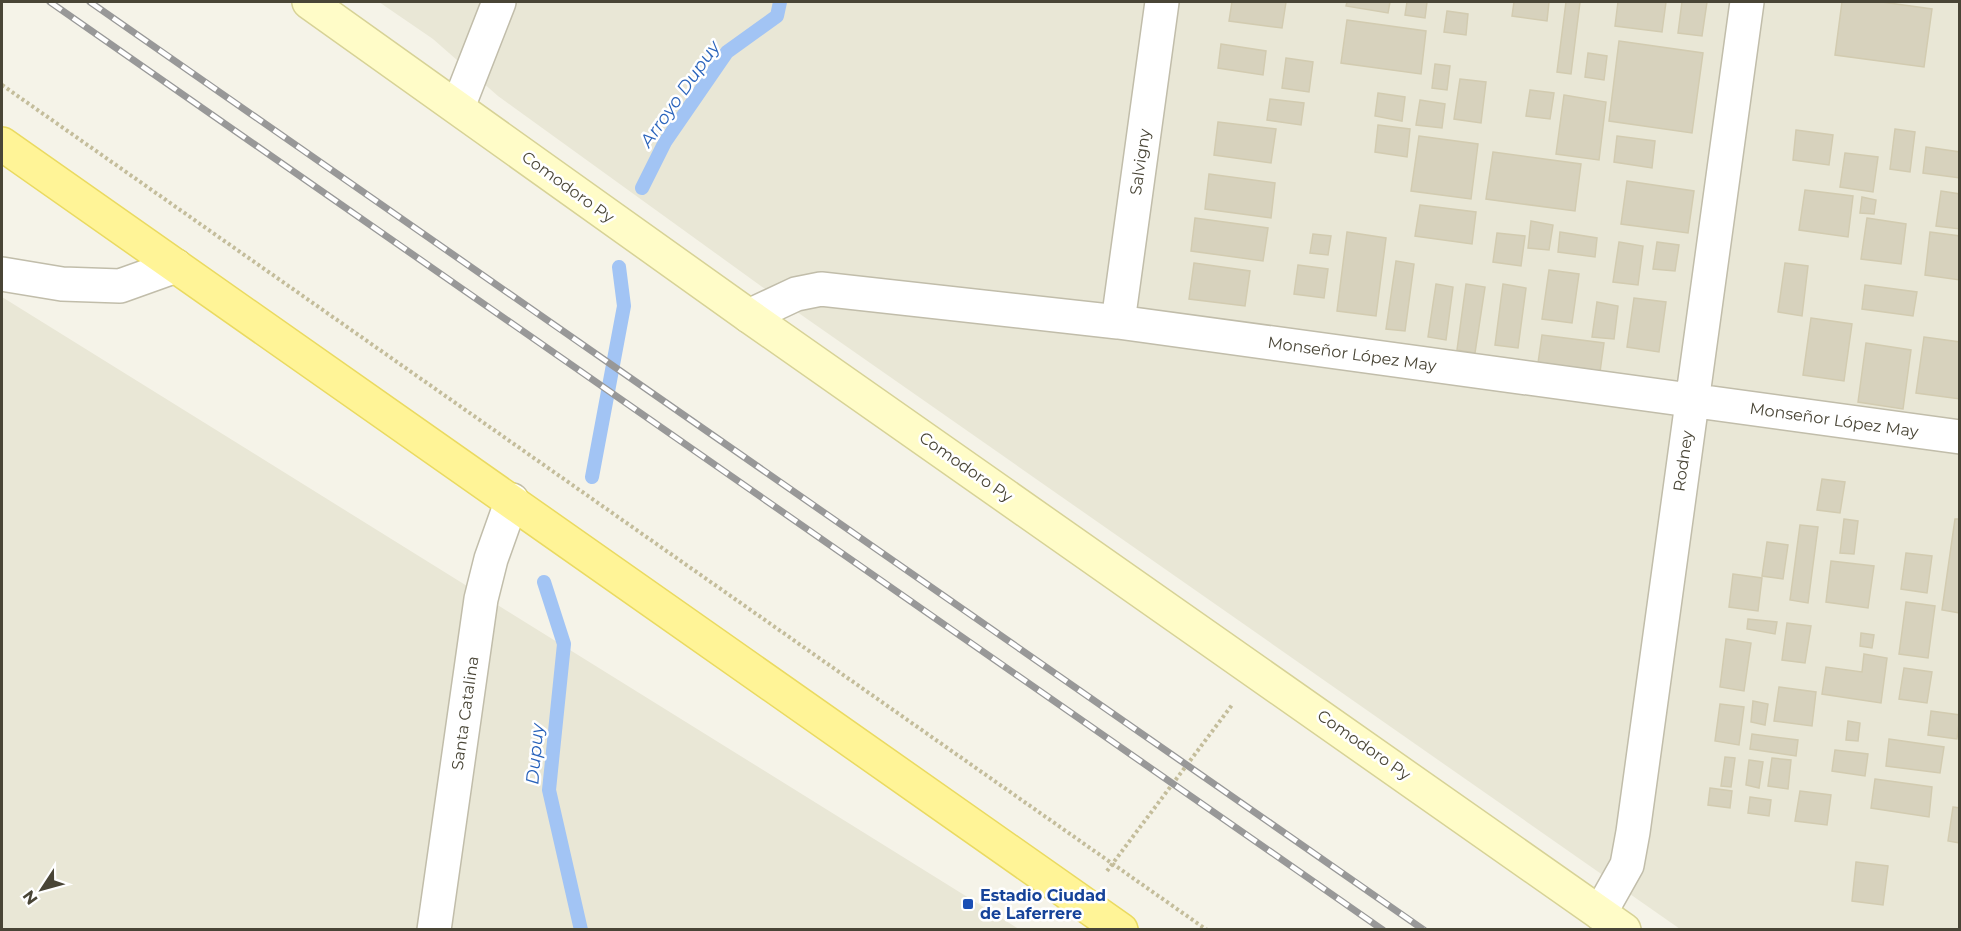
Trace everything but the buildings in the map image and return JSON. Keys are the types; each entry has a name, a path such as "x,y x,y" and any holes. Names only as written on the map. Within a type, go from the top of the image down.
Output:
{"main road":[{"name":"Comodoro Py","path":"309,2 749,316 1258,670 1612,921"},
{"path":"2,144 1119,929"}],"street":[{"path":"458,107 499,2"},
{"name":"Salvigny","path":"1118,322 1162,2"},
{"name":"Rodney","path":"1612,921 1633,832 1747,2"},
{"path":"2,274 62,284 120,286 176,266"},
{"name":"Monseñor López May","path":"749,316 796,294 821,289 1118,322 1959,437"},
{"name":"Santa Catalina","path":"434,930 482,599 491,559 512,501"}],"path":[{"path":"2,85 1207,930"},
{"path":"1082,903 1258,670"}],"shaded area":[{"path":"379,2 1959,2 1959,929 1680,929 790,307 498,96 433,39"},
{"path":"2,297 1019,929 2,929"}],"waterway":[{"name":"Arroyo Dupuy","path":"642,188 665,142 727,52 777,16 780,2"},
{"name":"Arroyo Dupuy","path":"592,477 624,306 619,267"},
{"name":"Dupuy","path":"544,582 564,644 549,790 581,930"}],"railway":[{"path":"50,2 1383,930"},
{"path":"90,2 1424,930"}],"place":[{"name":"Estadio Ciudad de Laferrere","path":"968,904"}]}
